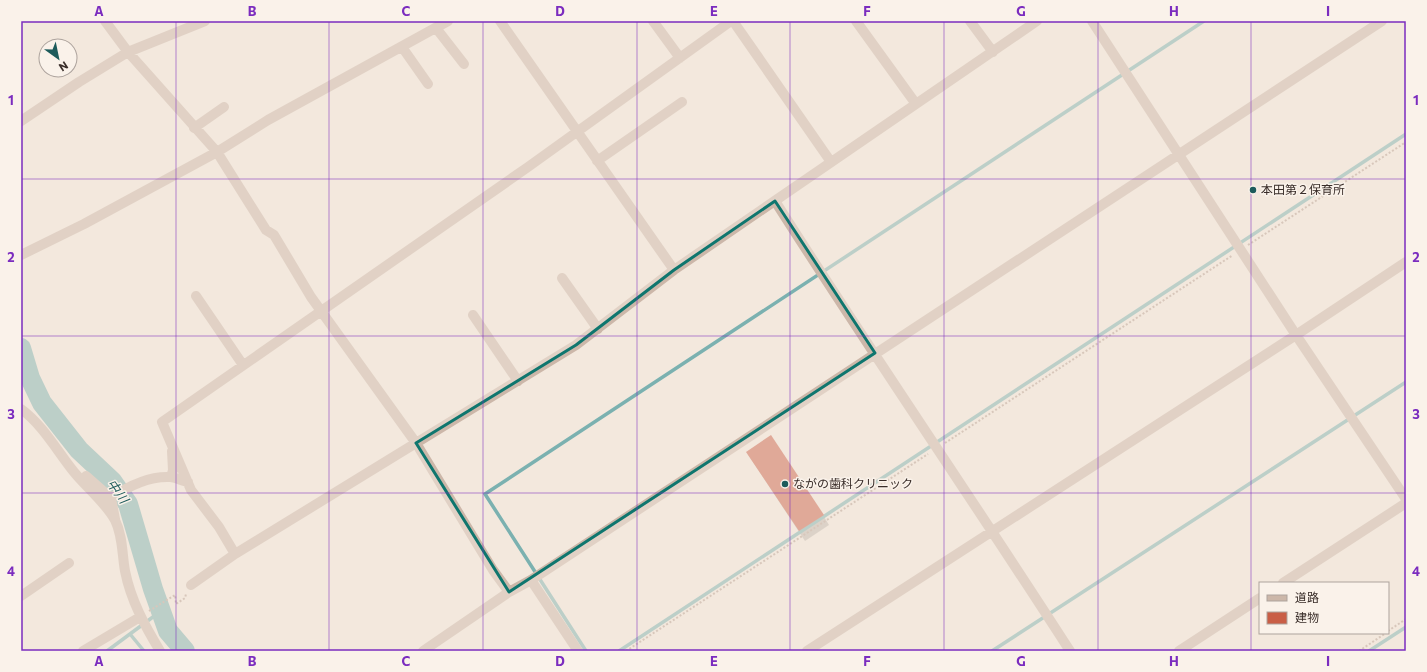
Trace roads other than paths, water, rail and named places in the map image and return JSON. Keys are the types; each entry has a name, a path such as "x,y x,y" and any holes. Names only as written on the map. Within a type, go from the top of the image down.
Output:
{"street":[{"path":"105,21 128,52 194,128 217,152 266,230 274,236 321,310 416,443 489,563 509,592"},
{"path":"21,121 128,52 205,21"},
{"path":"21,255 84,224 217,152 268,120 448,21"},
{"path":"500,21 576,132 674,270"},
{"path":"653,21 680,58"},
{"path":"235,554 219,527 191,490 162,422 732,21 831,162"},
{"path":"856,21 916,104"},
{"path":"970,21 993,52"},
{"path":"191,585 235,554 576,345 674,270 1037,21"},
{"path":"1092,21 1296,335 1406,499"},
{"path":"423,651 509,592 531,580 1382,21"},
{"path":"436,28 464,64"},
{"path":"402,47 428,84"},
{"path":"597,161 682,102"},
{"path":"194,128 224,107"},
{"path":"776,201 832,291 875,353 1070,651"},
{"path":"806,651 993,532 1406,262"},
{"path":"562,278 598,329"},
{"path":"196,296 243,365"},
{"path":"473,315 518,381"},
{"path":"21,410 43,431 67,463 115,521"},
{"path":"171,476 173,464 172,444"},
{"path":"67,463 74,465 113,496 115,521 122,542 125,572 140,617 160,651"},
{"path":"113,496 126,488 144,481 171,476 178,481 188,482"},
{"path":"1285,582 1406,503"},
{"path":"21,596 68,563"},
{"path":"531,580 578,651"},
{"path":"1179,651 1259,599"},
{"path":"83,651 140,617"}],"waterway":[{"path":"586,651 485,494 1204,21"},
{"path":"619,651 1406,134"},
{"name":"中川","path":"21,348 30,378 42,403 79,450 112,481 128,504 153,589 168,631 185,651"},
{"path":"992,651 1406,382"},
{"path":"107,651 161,611"},
{"path":"1369,651 1406,627"},
{"path":"130,634 144,651"}],"place":[{"name":"本田第２保育所","path":"1253,190"},
{"name":"ながの歯科クリニック","path":"785,484"}]}
